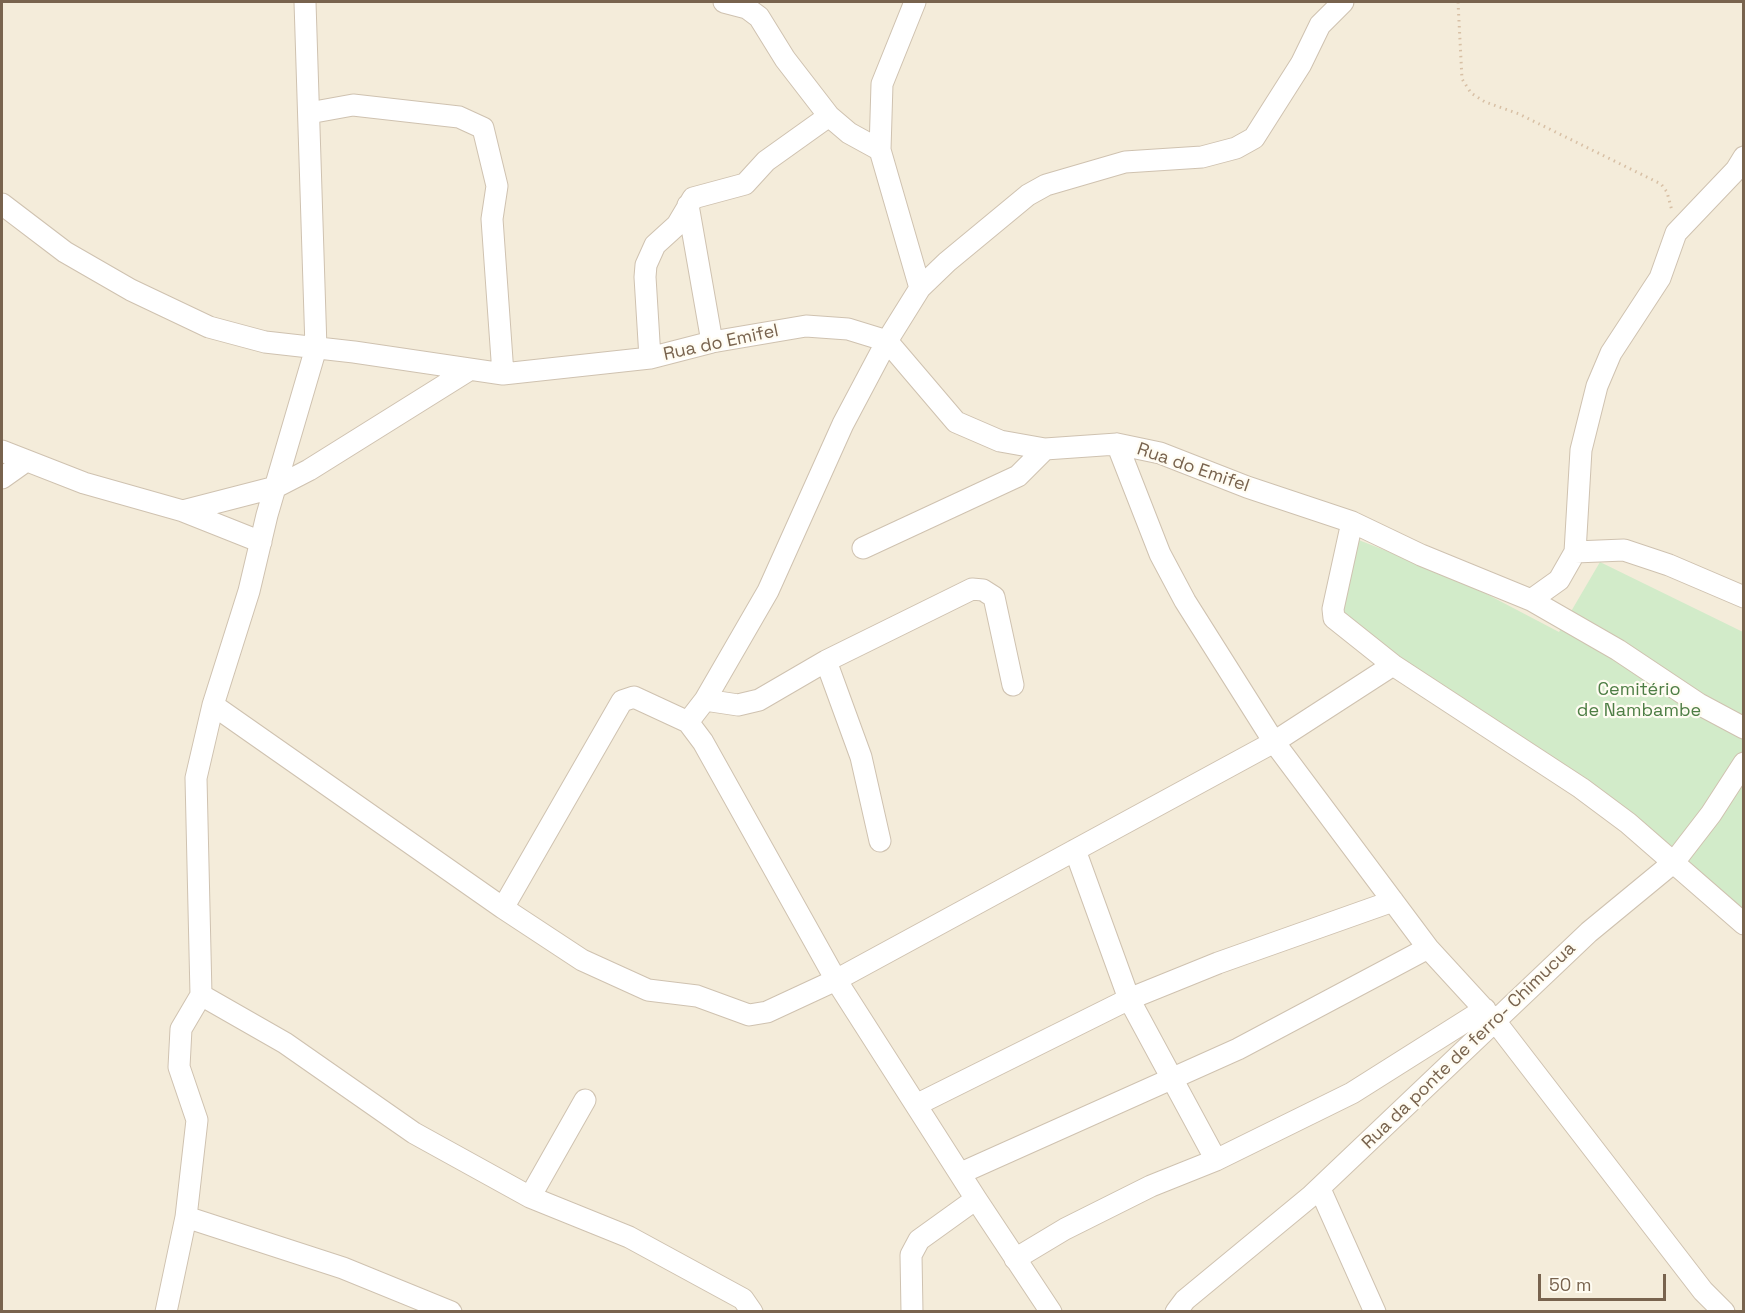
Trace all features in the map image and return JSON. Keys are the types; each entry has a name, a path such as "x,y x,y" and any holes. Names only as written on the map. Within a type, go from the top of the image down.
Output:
{"street":[{"path":"166,1311 186,1217 197,1120 179,1068 181,1029 201,995 196,778 213,705 249,591 316,348 305,2"},
{"path":"724,2 747,8 759,17 785,59 829,116 849,133 880,150"},
{"path":"915,2 882,84 880,150 920,288"},
{"path":"688,722 705,700 768,591 843,424 887,341 920,288 964,247 1028,195 1047,184 1125,162 1202,157 1236,148 1254,138 1301,64 1320,25 1343,2"},
{"path":"309,113 353,105 459,117 483,128 497,186 492,219 503,374"},
{"path":"650,358 646,264 655,244 677,225 693,198 745,184 765,161 829,116"},
{"path":"1531,600 1559,580 1575,552 1581,450 1597,386 1611,353 1660,278 1676,233 1736,170 1743,157"},
{"name":"Rua do Emifel","path":"2,204 65,252 131,290 208,327 265,342 503,374 650,358 712,342 806,326 848,329 887,341 956,422 1000,441 1044,449 1117,444 1160,453 1352,522 1421,555 1531,600 1618,650 1699,704 1743,728"},
{"path":"688,206 712,342"},
{"path":"183,511 276,488 309,470 359,436 469,370"},
{"path":"1117,444 1160,554 1185,601 1274,742 1428,948 1490,1015 1703,1291 1724,1311"},
{"path":"863,548 1018,476 1044,449"},
{"path":"2,451 84,483 183,511 261,542"},
{"path":"2,478 26,461"},
{"path":"1352,522 1333,609 1334,618 1393,665 1581,788 1628,823 1743,924"},
{"path":"1575,552 1624,550 1669,565 1743,597"},
{"path":"705,700 738,705 759,700 826,661 960,593 983,590 994,597 1013,685"},
{"path":"826,661 861,757 880,841"},
{"path":"213,705 503,909 582,960 648,990 697,996 749,1015 767,1012 836,980 1076,850 1274,742 1393,665"},
{"path":"503,909 622,700 634,697 688,722 703,742 836,980 1015,1259 1052,1311"},
{"name":"Rua da ponte de ferro- Chimucua","path":"1176,1311 1185,1300 1320,1189 1490,1015 1674,862 1711,814 1743,763"},
{"path":"1076,850 1129,999 1216,1160"},
{"path":"916,1105 1129,999 1218,963 1393,901"},
{"path":"961,1173 1238,1049 1428,948"},
{"path":"201,995 285,1043 414,1133 530,1197 629,1237 743,1299 752,1311"},
{"path":"1015,1259 1065,1229 1151,1186 1216,1160 1352,1092 1490,1015"},
{"path":"530,1197 585,1100"},
{"path":"1320,1189 1375,1311"},
{"path":"912,1311 911,1255 919,1240 976,1199"},
{"path":"186,1217 343,1268 452,1311"}],"path":[{"path":"1458,2 1462,79 1471,93 1485,102 1519,114 1661,184 1667,192 1676,233"}],"shaded area":[{"path":"2,2 1743,2 1743,1311 2,1311"}],"green space":[{"name":"Cemitério de Nambambe","path":"1351,537 1456,578 1559,632 1600,562 1743,632 1743,924 1674,862 1334,618"}]}
